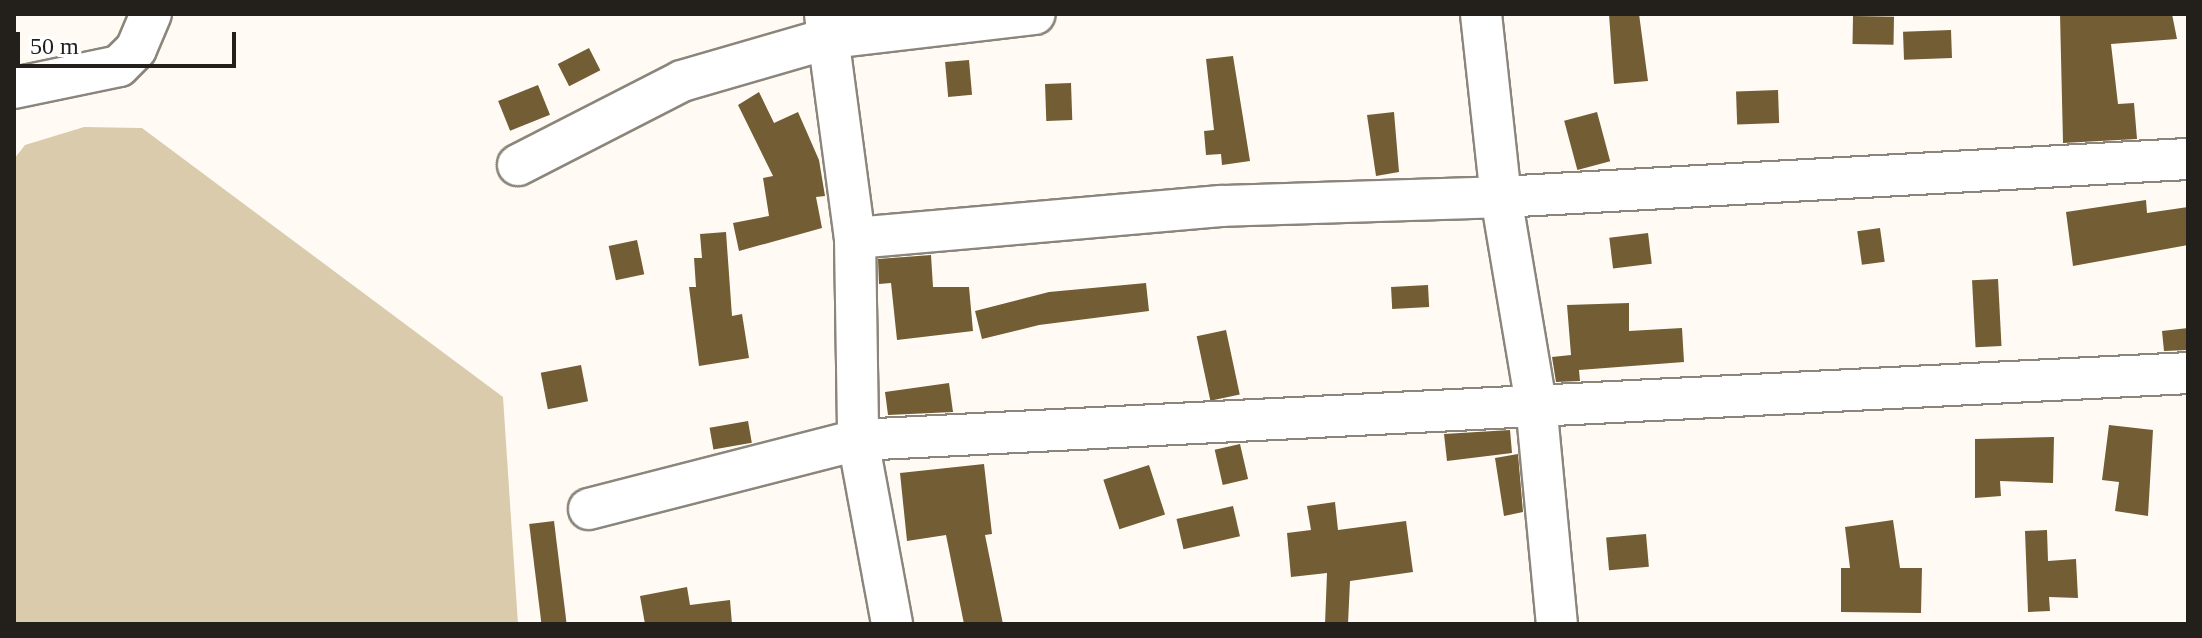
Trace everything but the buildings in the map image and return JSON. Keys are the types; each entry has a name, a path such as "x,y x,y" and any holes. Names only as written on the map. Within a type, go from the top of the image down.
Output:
{"street":[{"path":"14,88 119,66 136,49 151,14"},
{"path":"518,165 682,81 828,26 1035,14"},
{"path":"1481,14 1501,197 1536,403 1557,624"},
{"path":"828,26 855,238 858,440 892,624"},
{"path":"855,238 1221,206 1501,197 2188,159"},
{"path":"589,509 858,440 1536,403 2188,373"}],"shaded area":[{"path":"84,127 142,128 503,397 518,624 14,624 14,159 25,145"}]}
